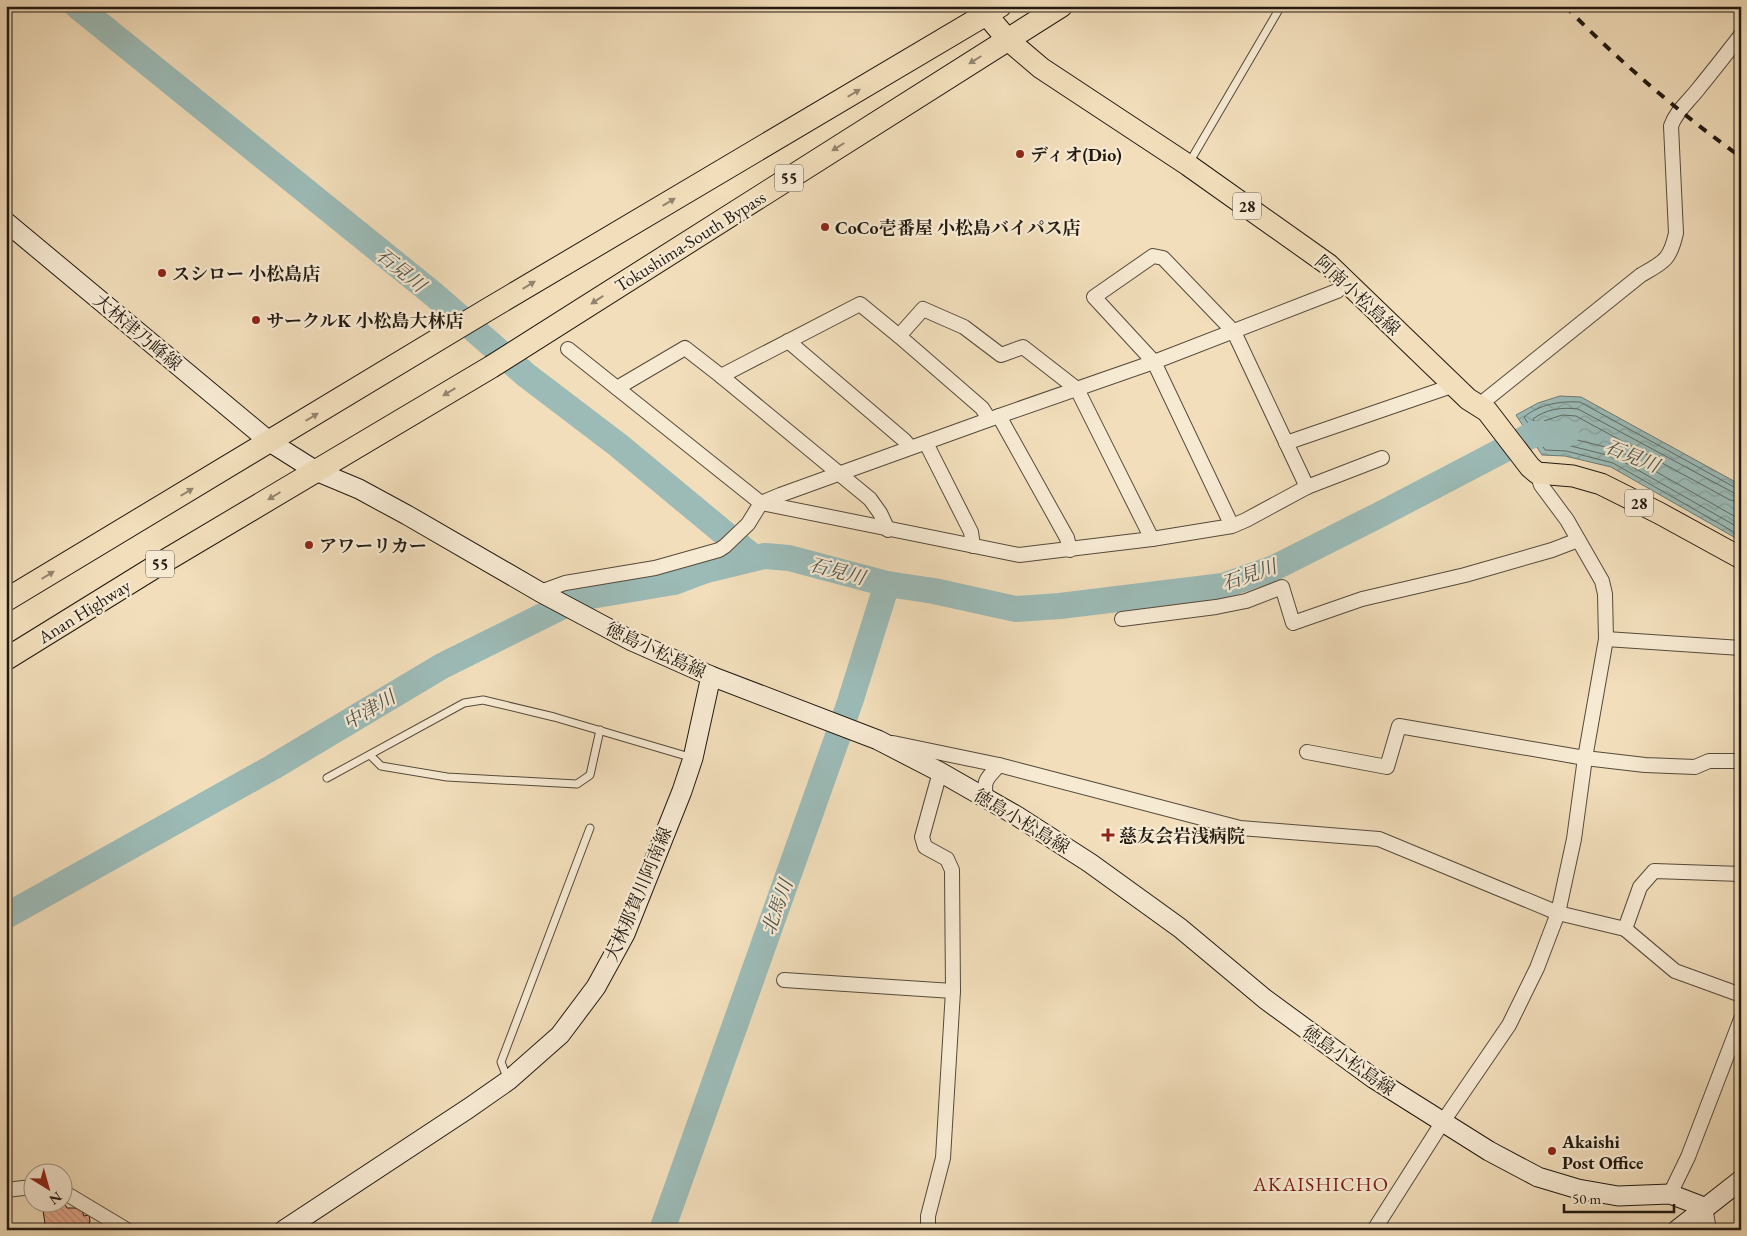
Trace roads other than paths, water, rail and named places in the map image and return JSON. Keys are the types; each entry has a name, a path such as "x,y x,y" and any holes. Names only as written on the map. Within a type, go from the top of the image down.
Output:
{"highway":[{"name":"Tokushima-South Bypass","path":"316,471 491,367 1061,6"},
{"name":"55","path":"6,600 989,9"},
{"name":"Anan Highway","path":"6,659 158,565 316,471"}],"main road":[{"name":"阿南小松島線","path":"989,9 1007,39 1041,68 1188,165 1329,265 1451,384 1468,399 1487,411 1534,470"},
{"name":"大林津乃峰線","path":"6,222 270,442"},
{"name":"徳島小松島線","path":"270,442 316,471 359,489 407,514 548,596 632,641 711,676 878,740 986,798 1090,863 1180,928 1265,999 1373,1078 1442,1123 1538,1178 1578,1189 1618,1196 1670,1194 1704,1207"},
{"name":"28","path":"1534,470 1573,476 1600,484 1659,513 1741,558"},
{"name":"大林那賀川阿南線","path":"284,1230 509,1080 560,1035 596,987 625,934 694,758 711,676"},
{"path":"1677,1230 1704,1207 1741,1180"}],"street":[{"path":"1478,406 1641,275 1661,264 1672,250 1676,233 1671,126 1680,110 1741,35"},
{"path":"1232,526 1154,362 1094,297 1153,256 1163,258 1234,332 1307,487"},
{"path":"548,596 565,583 655,568 718,550 725,546 748,524 761,503 838,473 1234,332 1338,291 1348,282"},
{"path":"721,376 860,304 994,417 1067,538 1070,550"},
{"path":"899,336 923,309 964,327 1001,356 1024,347 1077,389 1152,540"},
{"path":"788,341 904,440 910,448"},
{"path":"617,388 686,348 870,499 880,513 888,530"},
{"path":"568,349 761,503 1019,556 1152,540 1232,526 1307,487 1382,458"},
{"path":"1286,443 1446,388 1451,384"},
{"path":"926,443 971,532 973,546"},
{"path":"1374,1230 1442,1123 1509,1025 1537,968 1558,913 1574,839 1585,758 1606,639 1605,594 1602,581 1567,520 1541,485 1534,470"},
{"path":"1122,620 1246,601 1282,587 1293,623 1362,599 1474,573 1552,550 1578,540"},
{"path":"1606,639 1741,648"},
{"path":"1307,752 1387,767 1399,726 1585,758 1645,765 1695,767 1709,761 1741,761"},
{"path":"878,740 999,765 1240,828 1379,839 1558,913 1625,930 1675,971 1741,995"},
{"path":"986,798 984,784 999,765"},
{"path":"928,1230 928,1216 943,1158 953,991 952,870 947,859 925,847 922,837 940,772"},
{"path":"1625,930 1640,888 1654,871 1741,874"},
{"path":"784,980 953,991"},
{"path":"1670,1194 1688,1156 1741,1019"},
{"path":"6,1190 22,1189"},
{"path":"72,1197 128,1230"},
{"path":"1704,1207 1708,1230"}],"lane":[{"path":"1188,165 1281,6"},
{"path":"327,778 464,703 483,700 554,716 694,758"},
{"path":"370,755 381,766 447,777 577,784 590,775 600,730"},
{"path":"509,1080 501,1062 590,828"}],"water":[{"path":"1560,396 1581,397 1741,485 1741,541 1611,467 1565,456 1542,455 1516,415 1538,403"}],"waterway":[{"name":"石見川","path":"77,6 432,293 526,375 618,445 753,557"},
{"name":"石見川","path":"6,916 273,767 442,666 579,598 674,582 706,570 765,556 789,558 887,584 934,591 1016,609 1060,606 1223,586 1274,568 1534,434 1566,434"},
{"name":"北馬川","path":"662,1230 850,702 887,584"}],"railway":[{"path":"1565,6 1650,85 1741,157"}],"place":[{"name":"ディオ(Dio)","path":"1020,154"},
{"name":"CoCo壱番屋 小松島バイパス店","path":"825,227"},
{"name":"スシロー 小松島店","path":"162,273"},
{"name":"サークルK 小松島大林店","path":"256,320"},
{"name":"アワーリカー","path":"309,545"},
{"name":"慈友会岩浅病院","path":"1108,835"},
{"name":"Akaishi Post Office","path":"1552,1151"}],"district":[{"name":"AKAISHICHO","path":"1321,1184"}],"water label":[{"name":"中津川","path":"369,710"}]}
